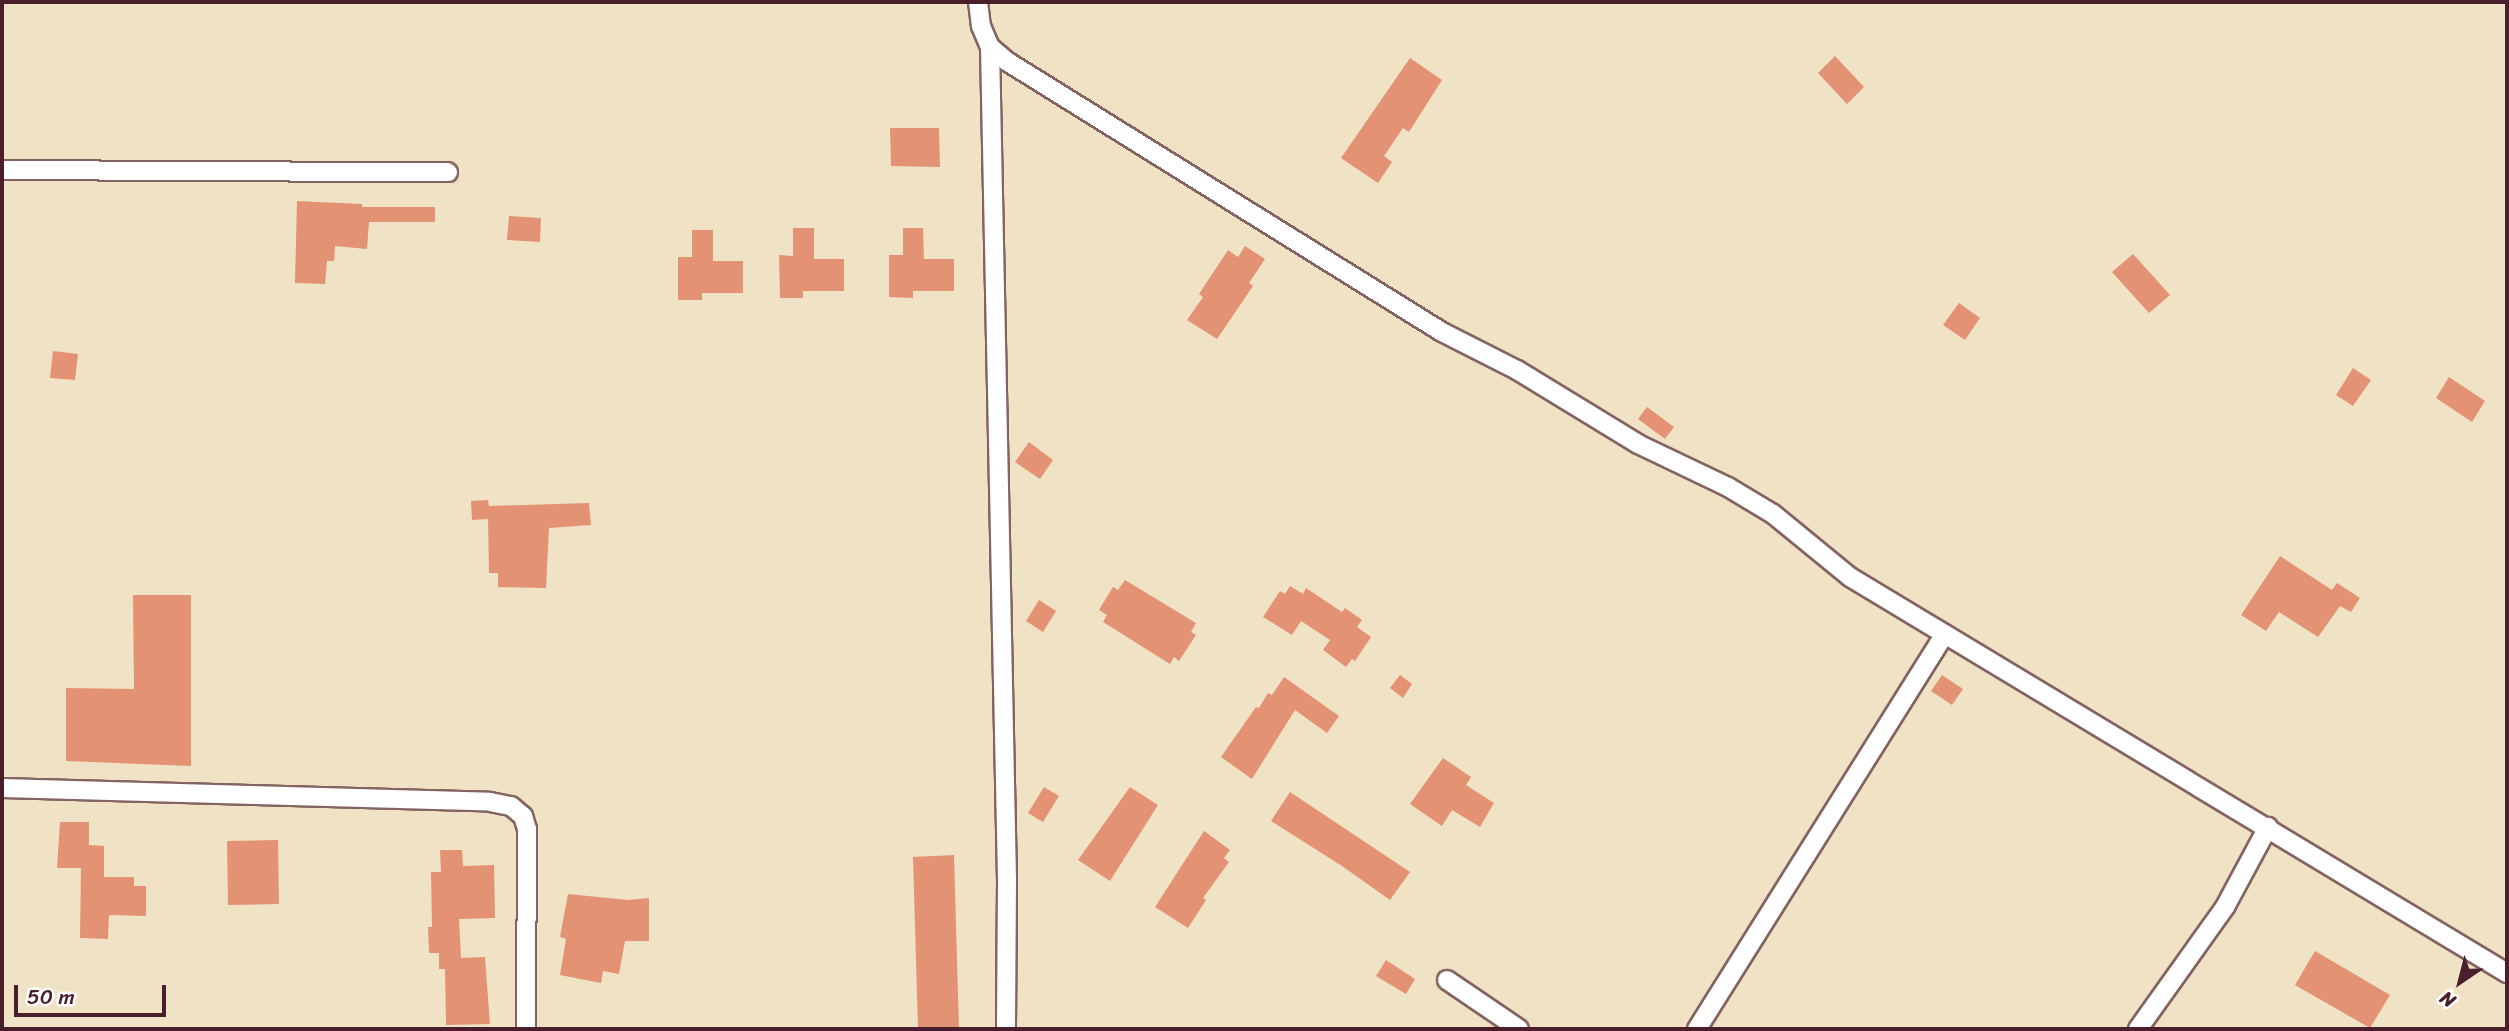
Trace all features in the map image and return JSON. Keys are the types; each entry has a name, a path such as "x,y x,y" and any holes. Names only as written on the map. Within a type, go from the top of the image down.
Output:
{"street":[{"path":"978,2 981,26 990,47 1006,867 1006,1029"},
{"path":"990,47 1008,62 1442,332 1517,370 1638,444 1728,487 1773,514 1850,577 2507,973"},
{"path":"2,170 448,172"},
{"path":"1697,1029 1945,634"},
{"path":"2,788 490,802 511,806 523,816 527,829 526,1029"},
{"path":"2138,1029 2225,907 2268,827"},
{"path":"1447,981 1519,1029"}],"building":[{"path":"1835,56 1864,87 1847,104 1818,73"},
{"path":"1410,58 1442,80 1409,132 1403,128 1384,156 1392,162 1378,183 1341,158"},
{"path":"890,128 939,128 940,167 891,166"},
{"path":"297,201 362,204 362,207 435,207 435,222 369,222 367,249 335,246 334,261 327,261 325,284 295,283"},
{"path":"509,216 541,218 540,242 507,240"},
{"path":"793,228 814,228 814,259 844,259 844,291 803,291 803,298 780,298 779,255 793,256"},
{"path":"903,228 923,228 924,259 954,259 954,291 913,291 913,298 889,297 889,255 903,255"},
{"path":"692,230 713,230 713,261 743,261 743,293 702,293 702,300 678,300 678,257 692,257"},
{"path":"1245,246 1265,259 1249,283 1253,286 1217,339 1187,320 1203,297 1199,294 1228,250 1238,257"},
{"path":"2133,254 2170,295 2149,313 2112,272"},
{"path":"1959,303 1980,318 1965,340 1943,325"},
{"path":"53,351 78,354 75,380 50,378"},
{"path":"2353,368 2371,380 2353,406 2336,395"},
{"path":"2449,377 2485,401 2472,422 2436,398"},
{"path":"1647,407 1674,427 1665,439 1638,419"},
{"path":"1029,442 1053,460 1040,479 1015,462"},
{"path":"488,500 489,506 589,503 591,525 549,528 546,588 498,587 498,573 489,573 488,519 472,520 471,501"},
{"path":"2280,556 2332,590 2337,583 2360,598 2351,612 2340,606 2318,637 2279,612 2266,631 2241,615"},
{"path":"1125,580 1196,623 1191,632 1196,635 1179,661 1174,657 1170,664 1103,622 1107,615 1099,610 1113,587 1118,590"},
{"path":"1290,586 1303,594 1306,588 1342,612 1345,608 1362,620 1357,627 1371,637 1355,661 1352,659 1346,667 1323,650 1330,640 1301,621 1292,635 1263,617 1280,591 1285,594"},
{"path":"133,595 191,595 191,766 66,761 66,688 134,689"},
{"path":"1039,600 1056,611 1043,632 1026,621"},
{"path":"1400,675 1412,684 1403,698 1390,688"},
{"path":"1942,675 1963,689 1952,705 1931,691"},
{"path":"1284,677 1339,716 1327,733 1295,710 1252,779 1221,757 1256,707 1259,708 1268,693 1272,695"},
{"path":"1443,758 1471,777 1466,785 1494,803 1480,827 1452,810 1442,826 1410,804"},
{"path":"1044,787 1059,796 1043,822 1028,813"},
{"path":"1130,787 1158,805 1110,881 1078,860"},
{"path":"1290,792 1410,872 1390,900 1271,821"},
{"path":"60,822 89,822 89,845 104,846 104,877 134,877 134,886 146,886 146,916 109,915 108,939 80,938 81,868 57,868"},
{"path":"1204,831 1230,850 1224,858 1229,862 1203,898 1206,900 1188,928 1155,907"},
{"path":"278,840 279,904 228,905 227,841"},
{"path":"440,850 462,850 463,866 494,865 495,918 459,919 461,958 485,957 490,1024 446,1025 445,969 439,969 439,953 429,953 428,927 432,927 431,872 441,872"},
{"path":"954,855 959,1029 918,1029 913,857"},
{"path":"568,894 628,900 649,898 649,941 625,941 619,974 603,971 601,983 560,975 566,939 560,937"},
{"path":"2315,951 2390,995 2370,1028 2295,985"},
{"path":"1386,960 1415,979 1406,994 1376,976"}]}
